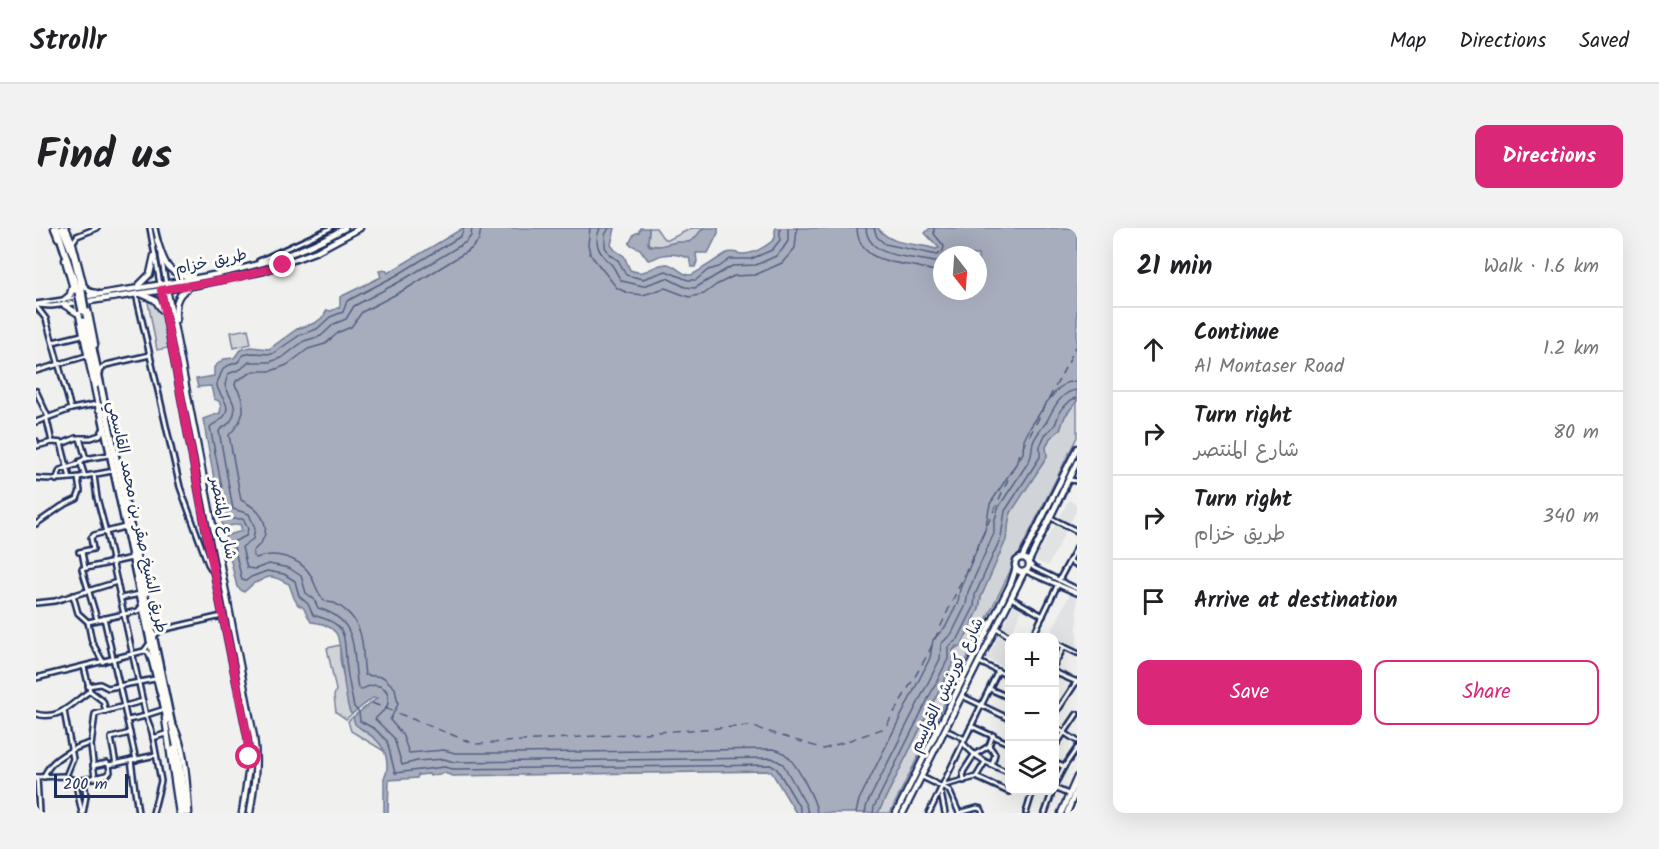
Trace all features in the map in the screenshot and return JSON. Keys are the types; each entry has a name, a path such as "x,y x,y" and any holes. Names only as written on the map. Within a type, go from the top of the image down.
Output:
{"highway":[{"name":"طريق الشيخ صقر بن محمد القاسمي","path":"56,228 81,295"},
{"name":"طريق الشيخ صقر بن محمد القاسمي","path":"66,230 74,257 105,425 152,626 153,662 163,700 184,813"},
{"name":"طريق الشيخ صقر بن محمد القاسمي","path":"105,425 103,436 110,455 142,610 152,639 171,723 184,787 184,813"}],"main road":[{"path":"56,228 72,284 81,295 84,313 82,335 97,404 105,425"},
{"name":"طريق خزام","path":"167,287 278,259 345,228"},
{"name":"طريق خزام","path":"81,295 101,296 160,287 197,285 263,271 327,246 360,228"},
{"path":"66,230 73,244 84,313 100,374 105,425"},
{"path":"158,240 166,264 171,271 181,276 198,278"},
{"path":"154,256 150,274 137,292 155,300 160,305 166,320"},
{"path":"263,271 263,266 278,259"},
{"path":"72,284 70,295 64,302 84,313"},
{"path":"177,338 175,307 177,299 185,290 197,285"},
{"path":"160,287 222,616 247,735 251,746 256,747"},
{"name":"شارع المنتصر","path":"167,287 256,747 254,798 250,813"},
{"path":"81,295 90,292 101,296 84,313"},
{"path":"1077,448 1022,558 1016,561 1019,571 1025,571 1077,462"},
{"path":"1022,558 1029,562"},
{"name":"شارع كورنيش القواسم","path":"896,813 1011,582 1016,567"},
{"name":"شارع كورنيش القواسم","path":"903,813 1025,571"},
{"path":"165,711 184,813"},
{"path":"242,813 249,767 247,735"},
{"path":"1061,813 1077,777"},
{"path":"1067,813 1077,788"}],"street":[{"path":"73,244 77,236 97,228"},
{"path":"150,228 160,287"},
{"name":"شارع المنتصر","path":"155,228 167,287"},
{"path":"247,268 331,228"},
{"path":"66,230 77,236"},
{"path":"137,292 180,488 208,564 214,573"},
{"path":"36,305 64,302 81,295"},
{"path":"36,305 46,317 70,409"},
{"path":"52,342 82,335"},
{"path":"100,374 106,365 150,355"},
{"path":"36,371 86,356"},
{"path":"36,391 48,418 52,442"},
{"path":"36,422 70,409 97,404"},
{"path":"36,441 36,446 52,442 61,443 80,437 103,436"},
{"path":"80,437 86,459"},
{"path":"61,443 70,478"},
{"path":"56,480 58,471 86,459 110,455"},
{"path":"80,461 85,477"},
{"path":"36,478 56,480 78,478 113,471"},
{"path":"94,475 97,500 156,755 161,786 153,813"},
{"path":"36,524 62,506 77,499 80,491 78,478"},
{"path":"1068,481 1077,479"},
{"path":"1053,519 1077,531"},
{"path":"86,568 80,552 93,548 92,536 125,527"},
{"path":"1034,632 1077,547"},
{"path":"97,619 82,568 133,558"},
{"path":"1070,561 1077,565"},
{"path":"1029,562 1077,593"},
{"path":"1025,571 1077,589"},
{"path":"36,603 55,601 117,582"},
{"path":"121,598 140,594"},
{"path":"74,595 78,614 88,622 92,642 103,662"},
{"path":"1013,599 1043,616"},
{"path":"88,622 142,610"},
{"path":"36,678 144,651 161,630 222,616"},
{"path":"104,618 130,733 138,813"},
{"path":"152,626 161,630"},
{"path":"998,629 1005,634"},
{"path":"1059,644 1077,653"},
{"path":"1059,656 1064,646"},
{"path":"144,651 148,652 153,662 159,695 163,700"},
{"path":"978,662 1005,674"},
{"path":"84,667 90,691 103,702 106,711"},
{"path":"945,813 941,786 998,671"},
{"path":"1059,674 1077,682 1059,709"},
{"path":"88,686 100,684 108,688 155,679"},
{"path":"990,689 1005,696"},
{"path":"36,714 51,716 64,711 90,691"},
{"path":"964,697 1005,716"},
{"path":"95,778 91,743 95,714 143,701"},
{"path":"64,711 73,761 66,776"},
{"path":"127,720 165,711"},
{"path":"1059,741 1077,714"},
{"path":"971,726 1005,741"},
{"path":"1059,730 1077,741"},
{"path":"948,731 964,741 974,755 1005,771"},
{"path":"116,764 111,738 130,733"},
{"path":"153,738 168,733"},
{"path":"964,781 963,772 974,755 989,746 993,735"},
{"path":"44,777 48,766 72,749 91,743"},
{"path":"989,746 994,754 992,765"},
{"path":"1059,778 1077,747"},
{"path":"93,766 116,764 156,755"},
{"path":"941,786 976,777 985,762"},
{"path":"1059,764 1064,767"},
{"path":"39,813 37,777 66,776 75,780 84,780 109,774 109,765"},
{"path":"920,777 941,786 953,796 959,813 977,808 983,813"},
{"path":"976,777 1005,790"},
{"path":"75,780 83,813"},
{"path":"83,813 86,796 84,780"},
{"path":"1059,790 1068,794"},
{"path":"929,813 941,792"},
{"path":"1026,813 1031,795"},
{"path":"1045,813 1051,795"}],"shaded area":[{"path":"649,228 656,228 663,238 668,240 692,228 703,228 689,242 664,246 648,244"},
{"path":"148,302 154,302 161,311 168,348 157,350"},
{"path":"248,329 251,344 234,348 231,332"},
{"path":"1077,401 1077,437 890,813 878,813 954,661 953,650 961,645 979,609 981,597 1008,533 1011,513 1047,457 1046,447 1050,438 1060,429 1065,416"},
{"path":"1069,500 1077,505 1077,509 1048,566 1035,560"},
{"path":"1070,594 1077,597 1077,649 1059,640 1059,633 1051,633"},
{"path":"1014,604 1023,608 1011,633 1005,633 1005,667 987,659"},
{"path":"340,645 340,659 352,714 346,719 336,712 334,696 336,690 327,648"},
{"path":"353,717 359,727 378,741 384,751 351,731 348,721"}],"water":[{"path":"463,228 615,228 611,245 624,256 630,270 641,272 666,264 684,274 691,275 727,253 745,254 764,247 775,238 775,228 878,228 897,241 933,248 933,300 987,300 987,246 937,246 925,233 930,228 1077,228 1077,401 1065,416 1060,430 1050,438 1046,447 1047,457 1010,514 1006,540 981,597 979,609 961,646 956,646 953,650 954,661 878,813 796,813 771,771 418,775 417,778 389,780 388,813 384,813 386,756 380,744 355,724 353,717 377,698 373,698 352,714 350,712 336,633 325,625 311,622 303,607 298,605 289,584 280,579 267,578 254,583 244,592 237,587 225,536 242,531 240,524 223,527 203,419 220,413 221,407 219,401 214,399 211,386 198,387 196,379 214,376 214,367 224,359 234,358 240,350 251,347 269,349 297,329 315,323 323,317 327,310 331,311 340,307 340,297 381,277 379,271 386,270 388,273"},
{"path":"640,228 649,228 648,244 650,246 689,242 703,228 718,228 718,233 708,253 696,253 697,262 695,267 692,267 689,258 676,255 663,255 648,260 640,249 629,244"}],"ferry route":[{"path":"372,703 475,744 750,726 824,749 885,728 928,654 1018,458 1077,345"}],"route":[{"path":"249,757 247,735 161,290 236,278 283,265"}]}
